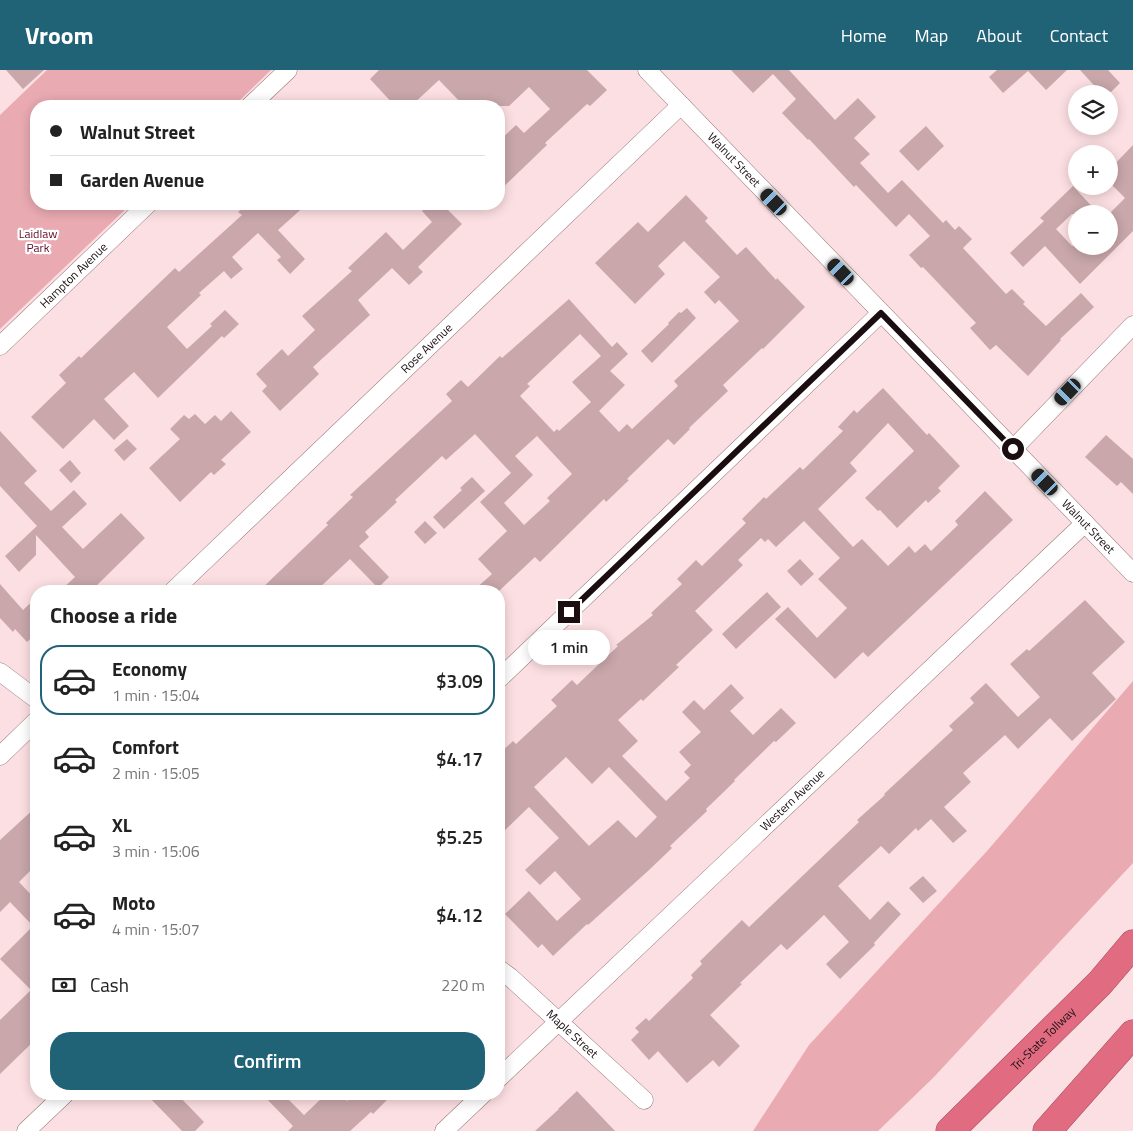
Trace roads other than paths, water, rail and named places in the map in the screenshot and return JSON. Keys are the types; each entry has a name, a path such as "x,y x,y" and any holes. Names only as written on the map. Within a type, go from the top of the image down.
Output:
{"highway":[{"name":"Tri-State Tollway","path":"950,1131 1100,983 1133,944"},
{"path":"1047,1131 1133,1034"}],"street":[{"path":"256,100 288,70"},
{"name":"Walnut Street","path":"647,70 1133,573"},
{"name":"Rose Avenue","path":"178,585 681,105"},
{"name":"Hampton Avenue","path":"0,346 142,210"},
{"path":"505,673 881,313"},
{"path":"1013,449 1133,325"},
{"name":"Western Avenue","path":"505,1072 1085,523"},
{"path":"0,672 30,694"},
{"path":"0,756 30,727"},
{"name":"Maple Street","path":"505,973 644,1100"},
{"path":"26,1131 59,1100"},
{"path":"444,1131 477,1100"}],"park label":[{"name":"Laidlaw Park","path":"38,241"}]}
